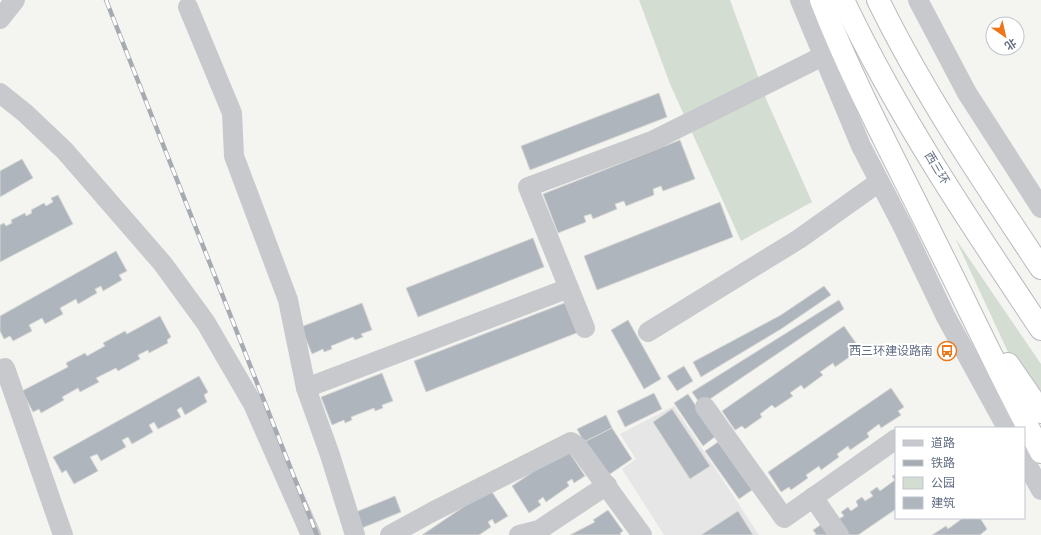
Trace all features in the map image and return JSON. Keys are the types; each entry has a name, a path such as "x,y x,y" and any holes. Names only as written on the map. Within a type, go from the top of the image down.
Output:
{"highway":[{"path":"821,0 832,29 873,119 932,234 1006,389 1041,452"},
{"name":"西三环","path":"843,0 879,69 962,211 1041,329"},
{"path":"878,0 906,54 990,192 1041,268"},
{"path":"932,234 1017,379 1041,412"},
{"path":"1022,240 1041,262"}],"street":[{"path":"0,19 14,0"},
{"path":"800,0 861,146 946,316 1006,427"},
{"path":"918,0 967,93 1041,208"},
{"path":"188,7 232,113 234,156 288,300 306,388 330,455 355,535"},
{"path":"585,328 528,187 654,140 823,56"},
{"path":"0,93 25,113 65,150 162,264 206,323 253,404 311,535"},
{"path":"648,332 799,239 879,182"},
{"path":"306,388 569,288"},
{"path":"5,368 64,535"},
{"path":"706,407 784,518 895,440"},
{"path":"390,535 434,510 571,442 578,447 642,535"},
{"path":"1025,461 1041,490"},
{"path":"519,535 538,530 607,485"},
{"path":"813,497 839,535"}],"shaded area":[{"path":"674,406 759,535 664,535 622,469 636,459 620,434"}],"green space":[{"path":"639,0 730,0 767,101 812,202 741,241 670,84"},
{"path":"955,238 1041,364 1041,423"}],"building":[{"path":"659,93 667,117 530,170 521,146"},
{"path":"680,140 695,179 663,191 661,186 653,189 654,195 626,206 624,201 615,204 617,209 593,219 591,214 584,216 586,222 558,233 543,194"},
{"path":"22,159 33,178 0,197 0,171"},
{"path":"58,195 73,224 0,262 0,225 4,223 6,226 12,223 11,220 25,213 26,216 32,213 31,210 44,203 46,206 53,202 51,198"},
{"path":"720,202 733,237 597,290 584,256"},
{"path":"533,238 544,267 418,317 406,288"},
{"path":"116,251 127,271 119,275 122,280 103,291 101,286 95,289 97,293 78,304 76,299 60,308 63,314 45,324 42,318 29,325 32,331 13,341 10,336 4,339 0,331 0,316"},
{"path":"824,286 831,295 781,329 701,377 693,362 781,315"},
{"path":"839,300 844,309 701,405 692,392"},
{"path":"567,302 579,332 426,392 414,361"},
{"path":"362,303 372,330 361,334 363,337 355,340 353,337 331,346 332,349 324,352 323,349 312,354 301,327"},
{"path":"160,316 171,337 167,340 168,343 149,353 148,350 138,355 140,359 118,371 116,368 96,378 99,382 80,392 78,388 62,397 64,400 41,413 39,409 33,412 22,391 68,367 66,363 85,353 87,356 105,346 103,343 125,331 127,334"},
{"path":"628,320 661,379 644,389 611,330"},
{"path":"844,326 858,346 852,350 855,353 835,367 833,363 820,372 823,375 804,389 801,385 790,393 793,396 775,408 772,405 760,414 762,417 745,429 742,426 735,430 722,411"},
{"path":"684,366 693,381 677,391 667,376"},
{"path":"382,373 393,401 382,405 383,408 375,411 374,408 351,417 352,420 345,423 344,420 332,425 321,397"},
{"path":"199,376 208,392 204,395 207,402 185,415 181,407 177,410 181,417 158,429 154,422 149,425 153,432 132,444 128,437 122,440 126,447 101,461 97,454 90,457 98,471 74,484 66,470 62,473 53,457"},
{"path":"891,388 904,407 898,411 901,415 881,428 879,424 867,433 869,437 850,450 848,446 837,454 839,457 821,470 819,466 806,475 808,478 791,490 789,487 781,492 768,472"},
{"path":"654,393 662,409 625,427 617,411"},
{"path":"688,394 716,436 703,446 674,403"},
{"path":"672,409 710,466 690,479 653,422"},
{"path":"606,415 612,428 584,442 577,429"},
{"path":"612,428 632,459 607,476 584,442"},
{"path":"718,442 752,490 739,499 705,451"},
{"path":"567,449 585,476 574,483 572,479 567,482 569,486 546,502 543,497 538,501 541,505 529,513 512,486"},
{"path":"895,480 895,510 858,535 848,535 837,520 844,516 841,512 848,507 851,511 858,506 856,501 862,497 865,501 873,496 870,492 877,487 880,491"},
{"path":"490,489 508,516 495,524 492,519 488,522 491,527 479,535 422,535"},
{"path":"395,496 401,512 357,530 351,514"},
{"path":"608,510 623,531 620,533 621,535 570,535 595,522 593,520"},
{"path":"738,511 753,535 701,535"},
{"path":"962,519 981,519 987,529 980,535 932,535 946,526 948,529"},
{"path":"822,524 830,535 815,535 816,534 813,530"}],"railway":[{"path":"106,0 317,535"}],"place":[{"name":"西三环建设路南","path":"947,351"}]}
